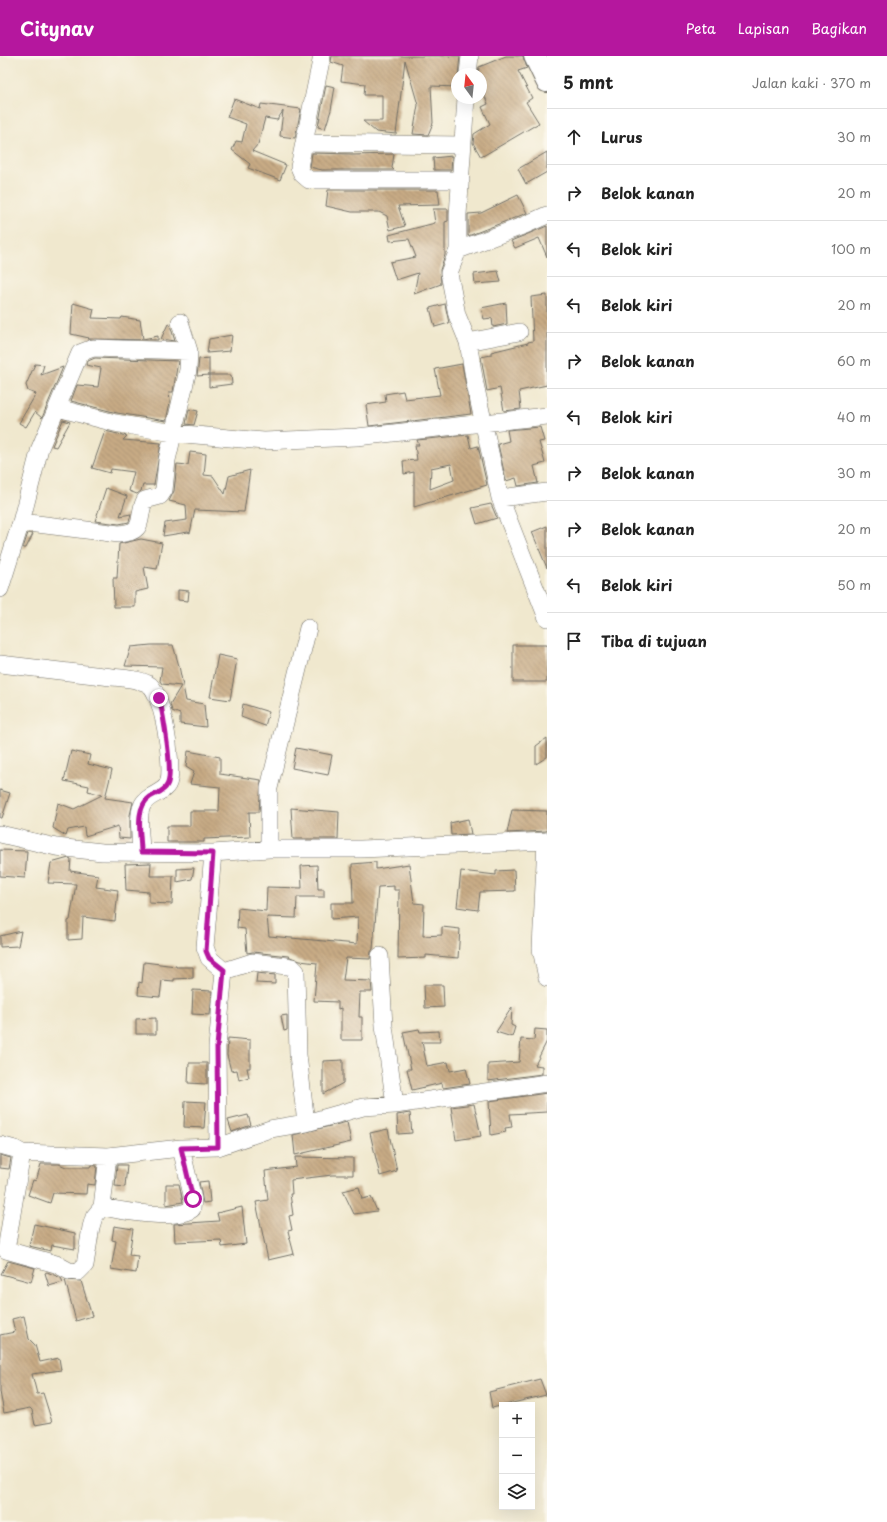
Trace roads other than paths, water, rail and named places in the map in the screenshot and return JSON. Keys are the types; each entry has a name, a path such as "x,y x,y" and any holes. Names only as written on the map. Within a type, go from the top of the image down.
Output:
{"main road":[{"path":"535,56 547,81"}],"street":[{"path":"322,56 300,167 302,174 310,180 461,180"},
{"path":"469,68 470,56"},
{"path":"465,104 458,215 458,250 449,273 457,315 468,342 483,423 500,498 547,618"},
{"path":"305,143 462,145"},
{"path":"458,250 525,225 547,215"},
{"path":"21,522 119,534 135,529 141,522 145,500 160,496 164,490 167,460 188,370 188,351 180,322"},
{"path":"468,342 519,332"},
{"path":"0,589 21,522 40,448 78,358 84,350 93,348 188,351"},
{"path":"58,408 115,423 173,433 272,440 357,437 547,416"},
{"path":"500,498 547,492"},
{"path":"269,849 269,788 308,628"},
{"path":"0,664 124,679 148,684 153,688 159,698 162,710 169,756 170,779 167,786 145,801 141,806 141,852"},
{"path":"0,834 56,847 78,850 213,853 269,849 361,849 546,841 541,949 547,978"},
{"path":"213,853 206,951 209,958 224,970"},
{"path":"380,956 384,1026 396,1105"},
{"path":"224,970 252,962 294,968 297,976 298,1055 306,1123"},
{"path":"218,1147 217,1047 224,970"},
{"path":"0,1145 15,1149 22,1153 108,1156 181,1148 218,1147 270,1129 306,1123 363,1108 396,1105 547,1083"},
{"path":"102,1207 135,1213 182,1214 192,1209 193,1199 181,1148"},
{"path":"22,1153 3,1249 56,1264 69,1271 78,1272 82,1270 85,1265 94,1217 102,1207 108,1156"}]}
